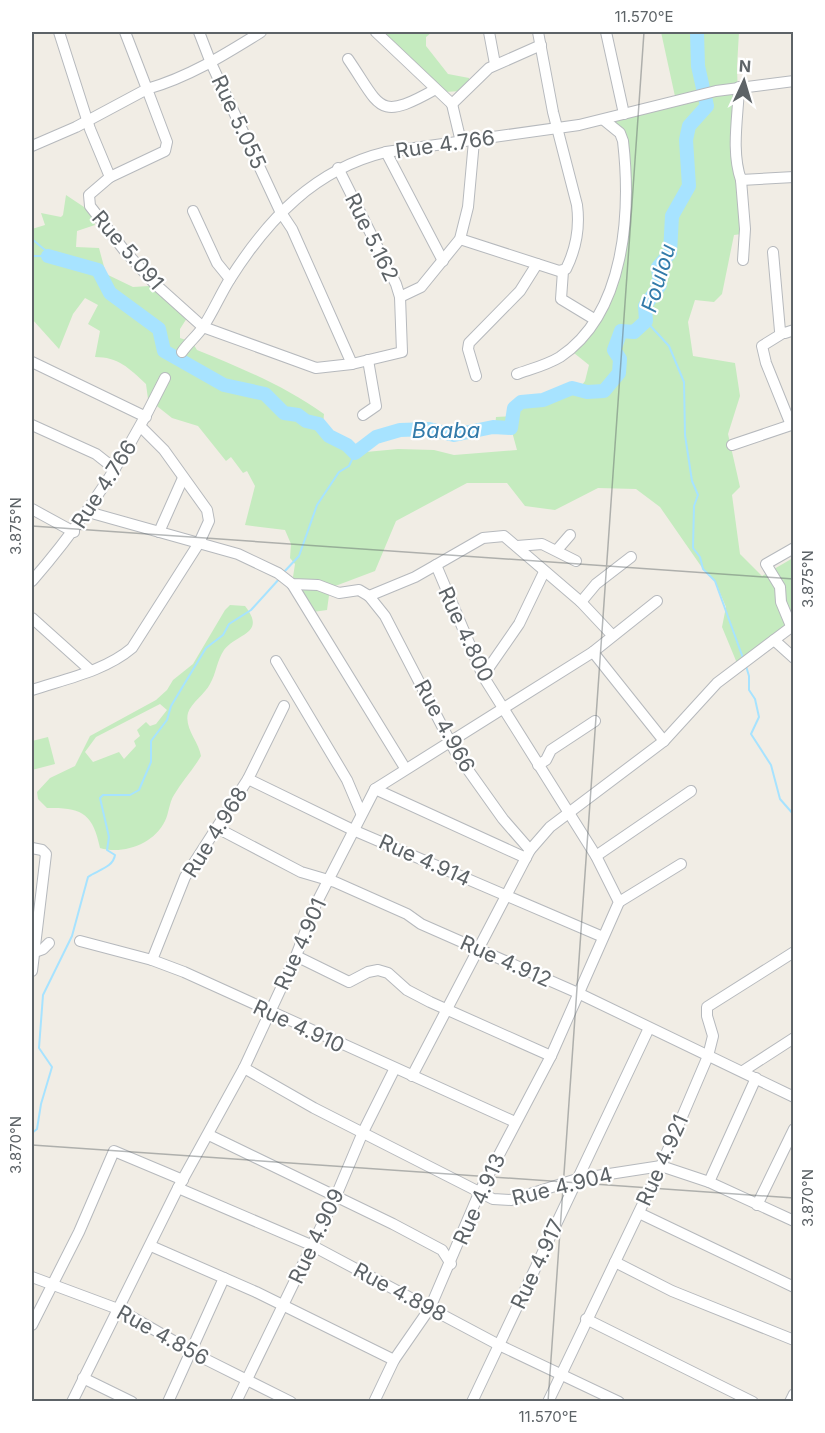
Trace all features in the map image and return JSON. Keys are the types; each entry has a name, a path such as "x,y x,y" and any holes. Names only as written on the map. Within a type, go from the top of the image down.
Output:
{"street":[{"name":"Rue 5.091","path":"59,32 87,120 110,177 89,195 90,206 124,250 203,327"},
{"path":"110,177 165,151 167,142 125,32"},
{"name":"Rue 5.055","path":"200,32 211,63 280,211 292,229 352,364"},
{"path":"32,146 46,142 147,89 162,85 211,63 261,32"},
{"path":"376,32 434,90 452,104 461,142"},
{"path":"489,32 495,64"},
{"path":"538,32 557,129 578,206 579,221 574,250 563,271 561,299 594,319"},
{"path":"606,32 624,114"},
{"path":"452,104 482,73 495,64 541,45"},
{"path":"348,59 378,103 390,109 400,107 434,90"},
{"name":"Rue 4.766","path":"182,352 203,327 230,279 280,211 315,182 360,158 386,152 557,129 604,120 716,91 794,81"},
{"path":"740,87 736,139 745,229 743,260"},
{"path":"517,374 549,362 569,349 590,327 602,309 616,267 627,191 623,141 620,134 604,120"},
{"path":"400,297 421,287 460,239 468,207 474,141"},
{"path":"386,152 443,261"},
{"name":"Rue 5.162","path":"203,327 316,368 352,364 402,352 400,297 339,168"},
{"path":"741,180 794,177"},
{"path":"193,211 217,263 230,279"},
{"path":"460,239 563,271"},
{"path":"773,252 780,331 788,331"},
{"path":"476,376 468,350 469,343 520,291 537,264"},
{"path":"732,445 792,424 766,363 762,346 788,331"},
{"path":"363,415 373,410 377,399 368,360"},
{"path":"32,362 146,417"},
{"name":"Rue 4.766","path":"32,581 88,512 141,427 165,378"},
{"path":"32,425 96,454 115,469"},
{"path":"32,690 90,670 120,657 132,648 199,543 209,521 209,515 164,450 141,427"},
{"path":"159,532 183,478"},
{"path":"32,510 74,532"},
{"name":"Rue 4.800","path":"88,512 238,554 285,578 318,585 339,593 359,590 369,596 415,577 436,565 483,676 596,856 619,902"},
{"path":"557,550 570,535"},
{"path":"436,565 483,538 504,536 581,602 612,635"},
{"path":"517,546 542,544 576,561"},
{"path":"412,1076 449,1010 528,854 550,826 664,741 717,683 792,625 781,602 780,587 766,564 794,548"},
{"path":"581,602 596,584 631,557"},
{"path":"483,676 519,624 544,572"},
{"path":"285,578 405,768"},
{"name":"Rue 4.966","path":"369,596 385,616 452,740 456,753 528,854"},
{"name":"Rue 4.901","path":"72,1401 180,1184 244,1068 296,956 316,904 375,789 502,707 593,652 657,602"},
{"path":"32,618 90,670"},
{"path":"774,640 794,658"},
{"path":"593,652 664,741"},
{"path":"276,661 347,780 361,813"},
{"name":"Rue 4.968","path":"152,960 185,877 219,829 248,779 284,706"},
{"path":"538,765 546,760 551,750 595,721"},
{"name":"Rue 4.914","path":"248,779 353,830 603,937"},
{"path":"375,789 528,854"},
{"path":"596,856 691,791"},
{"name":"Rue 4.912","path":"219,829 301,872 330,880 578,993 794,1097"},
{"path":"32,848 46,854 32,953 32,971"},
{"path":"578,993 619,902 681,864"},
{"name":"Rue 4.910","path":"80,941 152,960 235,994 269,1013 515,1122"},
{"path":"32,953 44,949 49,943"},
{"name":"Rue 4.921","path":"548,1401 661,1166 708,1056 713,1036 707,1016 707,1007 794,952"},
{"path":"296,956 349,982 378,969 388,973 407,990 551,1056"},
{"name":"Rue 4.913","path":"374,1401 394,1360 430,1308 451,1264 480,1191 551,1056 578,993"},
{"name":"Rue 4.917","path":"472,1401 649,1028"},
{"path":"742,1071 794,1038"},
{"name":"Rue 4.904","path":"244,1068 314,1108 493,1199 511,1200 577,1179 661,1166 709,1182 794,1221"},
{"name":"Rue 4.909","path":"236,1401 284,1305 394,1070"},
{"path":"709,1182 756,1078"},
{"path":"757,1205 794,1129"},
{"path":"209,1135 441,1250 451,1264"},
{"name":"Rue 4.898","path":"52,1283 79,1232 114,1151 311,1245 499,1345 619,1401"},
{"path":"639,1213 794,1287"},
{"path":"151,1246 284,1305 394,1360"},
{"path":"615,1262 672,1291 794,1340"},
{"name":"Rue 4.856","path":"32,1277 118,1309 247,1380 291,1401"},
{"path":"168,1401 224,1278"},
{"path":"32,1325 52,1283"},
{"path":"586,1319 753,1401"},
{"path":"83,1378 132,1401"},
{"path":"790,1401 794,1394"}],"green space":[{"path":"381,32 432,32 426,37 426,46 448,74 469,78 469,85 462,91 444,92"},
{"path":"661,32 739,32 737,66 739,135 750,233 734,235 722,294 714,302 695,300 688,322 693,356 735,363 740,396 728,434 740,487 732,495 740,554 762,576 793,558 793,629 739,668 722,627 726,607 715,581 703,569 660,507 636,489 598,488 555,510 525,506 507,483 467,483 396,521 375,571 330,588 327,610 313,612 293,577 295,564 290,558 291,544 285,530 245,525 255,486 247,471 243,473 231,457 226,461 198,426 172,418 148,399 146,384 128,368 117,361 95,357 100,331 88,324 98,305 85,298 73,314 59,349 32,319 32,229 45,225 41,213 61,217 63,215 66,195 90,211 95,225 77,231 76,247 99,248 106,274 133,287 149,286 187,318 180,329 180,338 192,342 197,350 262,378 309,404 324,414 325,428 328,433 355,453 398,449 434,450 454,455 517,450 511,428 495,427 496,417 512,416 514,408 521,402 543,400 570,389 579,389 585,381 589,365 569,349 600,314 621,241 623,141 604,120 676,101"},
{"path":"230,605 245,606 253,622 248,632 224,650 210,684 188,713 188,724 201,756 174,795 165,821 153,836 128,849 100,848 94,827 84,814 69,809 47,808 38,799 37,792 50,778 75,766 90,736 156,700 167,690 173,680 193,664","holes":["160,704 167,710 156,724 150,726 146,722 137,730 140,736 134,741 136,746 124,759 119,752 93,762 85,752 96,737"]},
{"path":"48,737 55,764 32,770 32,741"}],"waterway":[{"name":"Baaba","path":"48,256 98,270 110,293 159,329 164,351 224,385 265,394 284,413 298,415 306,421 319,424 329,436 347,445 355,453 376,437 400,430 429,429 454,435 493,427 511,428 514,408 521,402 543,400 572,388 587,392 604,391 619,373 620,359 614,350 621,331 634,332 646,321 645,306 660,285 658,267 670,253 672,216 689,186 686,140 689,126 707,106 698,66 697,32"},
{"path":"32,239 45,250 48,256 32,256"},
{"name":"Foulou","path":"646,321 669,346 684,382 685,435 692,481 698,495 694,506 693,548 700,557 703,569 715,581 743,658"},
{"path":"283,573 299,556 317,505 339,472 349,466 355,453"},
{"path":"32,1133 37,1129 41,1104 52,1067 39,1048 43,995 72,936 88,877 108,866 115,855 107,850 109,837 100,798 103,795 130,795 139,790 151,762 151,741 167,720 171,706 206,648 223,635 229,624 251,610 280,578"},
{"path":"746,666 749,690 755,699 759,717 751,734 771,765 780,799 794,815"}]}
